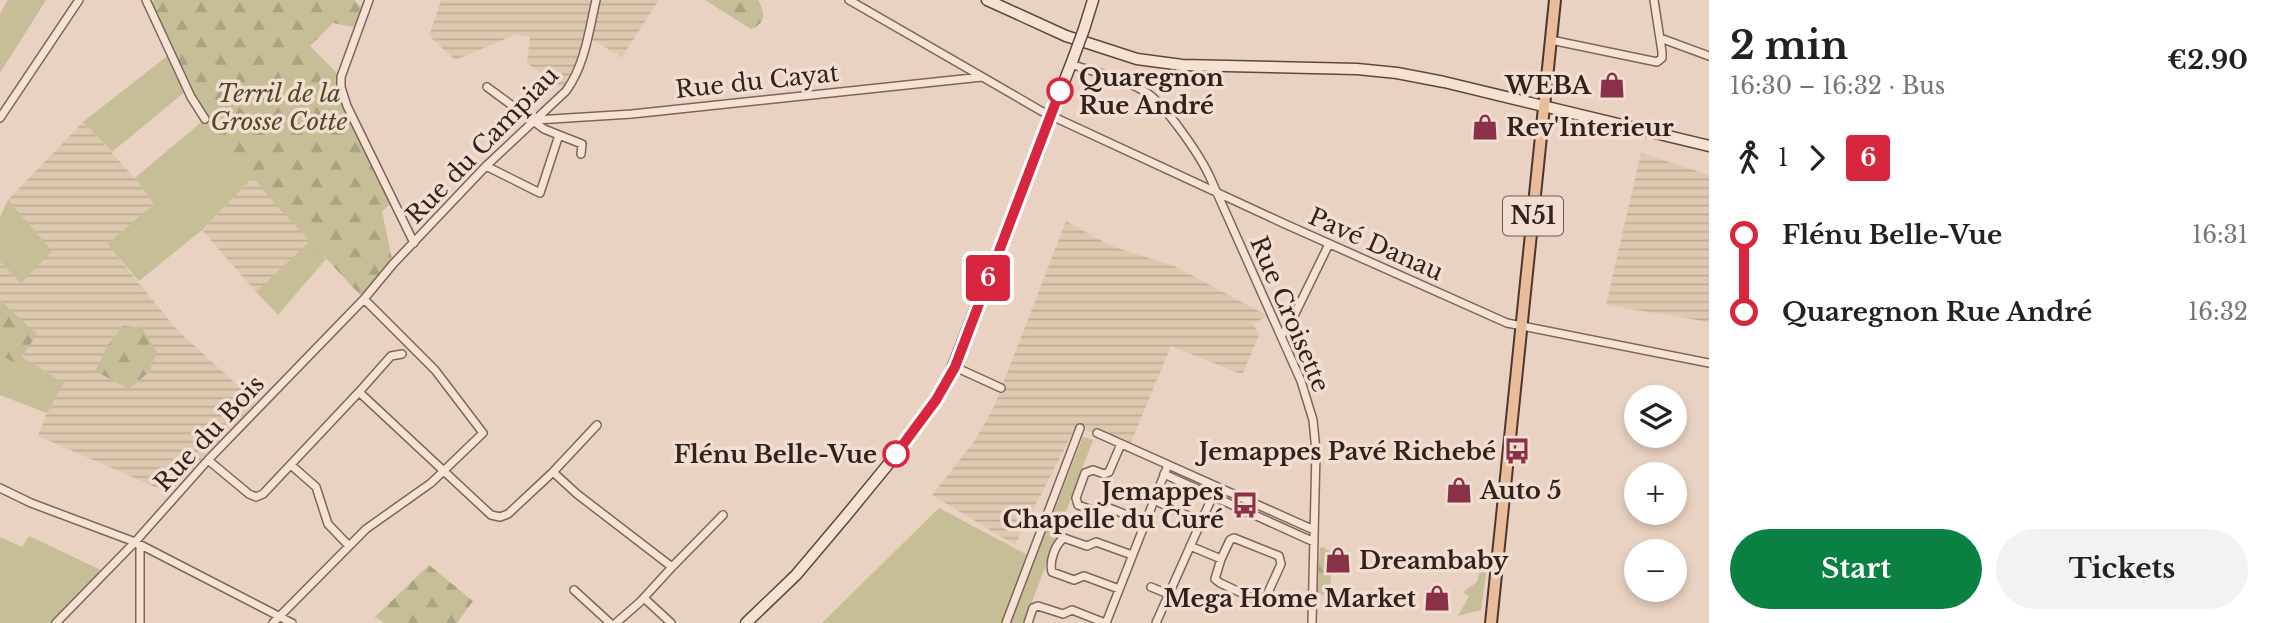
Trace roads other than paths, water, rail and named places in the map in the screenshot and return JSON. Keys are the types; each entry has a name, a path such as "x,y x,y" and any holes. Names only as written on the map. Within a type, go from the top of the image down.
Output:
{"main road":[{"path":"987,0 1066,36 1137,59 1182,65 1357,69 1398,73 1709,146"},
{"path":"746,623 796,575 883,471 936,400 955,367 1093,0"},
{"name":"N51","path":"1491,623 1544,106 1551,1"}],"street":[{"path":"0,118 79,0"},
{"path":"146,0 191,97 205,119"},
{"path":"369,0 341,77 341,87 347,106 414,243"},
{"name":"Rue du Campiau","path":"312,353 486,166 566,91 574,81 581,63 596,0"},
{"name":"Pavé Danau","path":"849,0 1051,115 1483,313 1507,323 1709,363"},
{"path":"1550,40 1657,62 1662,52 1654,0"},
{"path":"1660,38 1709,56"},
{"name":"Rue Croisette","path":"1072,61 1112,76 1151,96 1197,153 1303,386 1313,420 1317,451 1312,623"},
{"name":"Rue du Cayat","path":"535,121 632,114 982,77"},
{"path":"487,87 544,129 582,144 581,154"},
{"path":"486,166 540,193 559,135"},
{"path":"1281,336 1290,324 1329,244"},
{"path":"273,623 366,529 432,482 483,433 435,370 364,299"},
{"name":"Rue du Bois","path":"56,623 312,353"},
{"path":"208,460 249,495 256,497 263,494 391,356 402,355"},
{"path":"955,367 1001,388"},
{"path":"359,392 491,515 500,517 508,514 553,472 597,425"},
{"path":"1006,623 1080,428"},
{"path":"1097,433 1314,530"},
{"path":"1121,444 1109,472 1104,474 1093,470 1085,473 1076,498 1078,505 1100,513 1109,508 1145,522"},
{"path":"291,465 316,487 328,524 349,546"},
{"path":"1028,623 1033,608 1038,606 1063,614 1072,610 1106,623 1168,465"},
{"path":"553,472 577,494 672,567"},
{"path":"1164,474 1314,542"},
{"path":"1156,623 1217,487"},
{"path":"0,488 31,503 135,541 292,623"},
{"path":"1154,500 1201,522"},
{"path":"616,623 644,598 723,515"},
{"path":"1119,589 1084,576 1074,580 1052,572 1050,566 1059,541 1064,538 1087,546 1096,542 1132,555"},
{"path":"1234,538 1279,556 1281,564 1266,597 1257,600 1215,579 1221,559 1230,540 1234,538"},
{"path":"135,541 140,547 140,623"},
{"path":"1190,546 1221,559"},
{"path":"1151,587 1168,594"},
{"path":"574,590 610,623"},
{"path":"644,598 671,623"}],"place":[{"name":"WEBA","path":"1612,85"},
{"name":"Quaregnon Rue André","path":"1060,91"},
{"name":"Rev'Interieur","path":"1485,127"},
{"name":"Jemappes Pavé Richebé","path":"1517,451"},
{"name":"Flénu Belle-Vue","path":"896,454"},
{"name":"Auto 5","path":"1459,490"},
{"name":"Jemappes Chapelle du Curé","path":"1245,505"},
{"name":"Dreambaby","path":"1338,560"},
{"name":"Mega Home Market","path":"1437,598"}],"park label":[{"name":"Terril de la Grosse Cotte","path":"279,107"}]}
